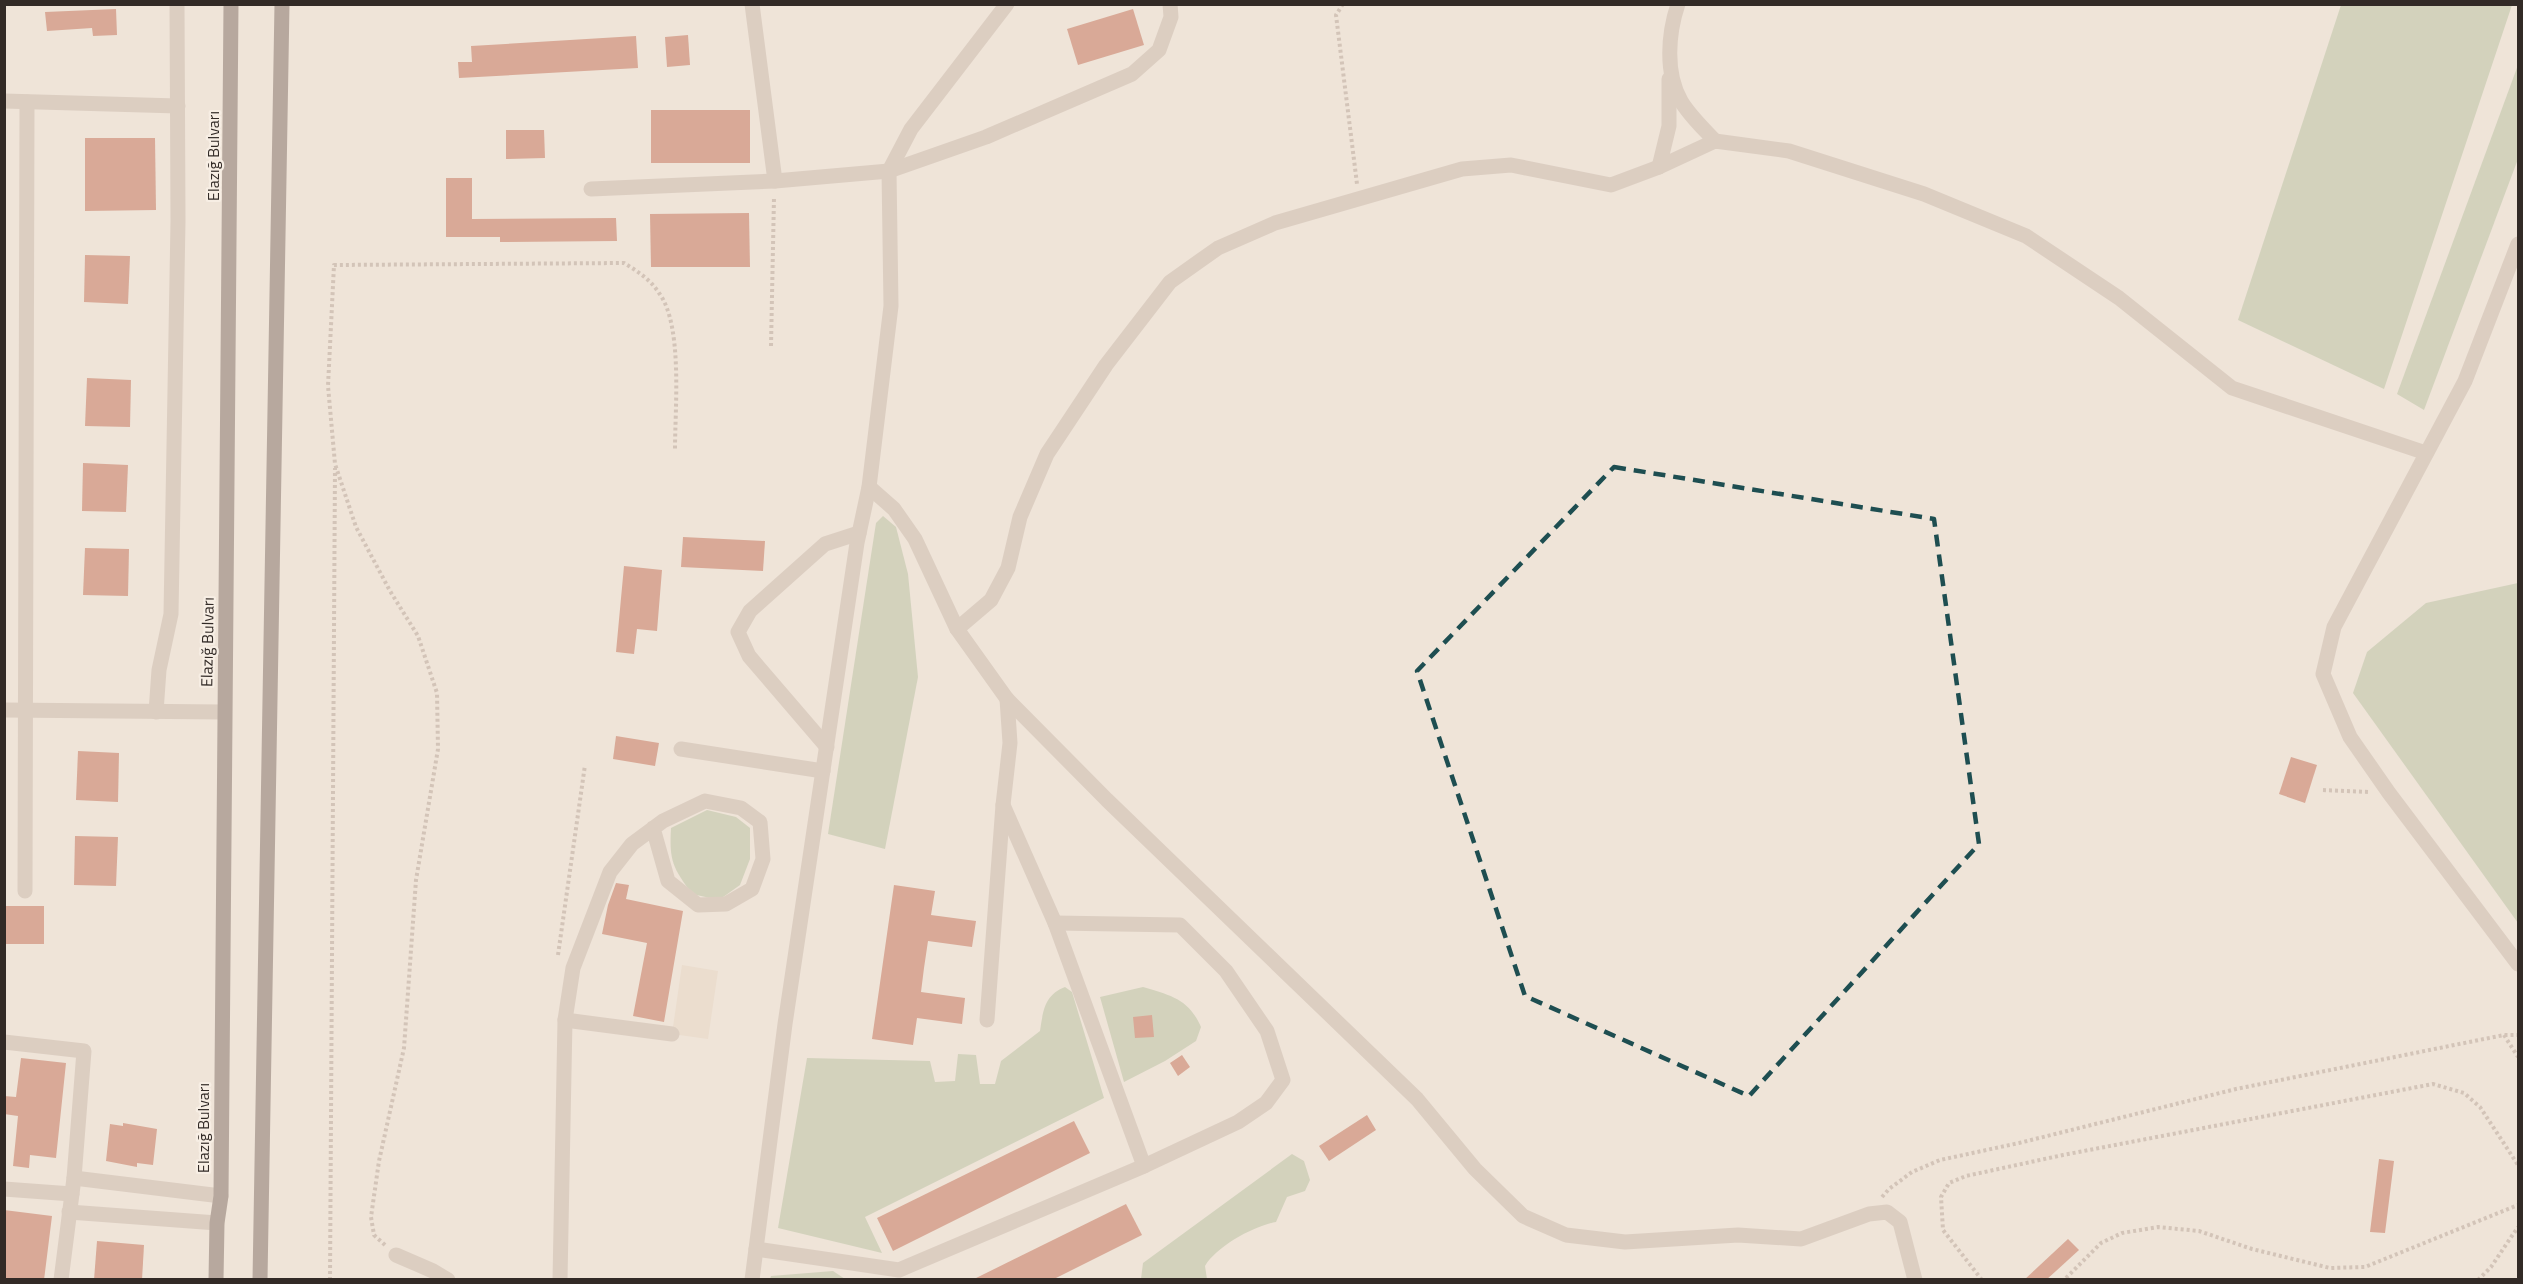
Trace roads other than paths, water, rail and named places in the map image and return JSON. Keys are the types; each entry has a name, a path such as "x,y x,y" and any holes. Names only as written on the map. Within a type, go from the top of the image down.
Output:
{"main road":[{"name":"Elazığ Bulvarı","path":"216,1280 217,1222 221,1196 231,4"},
{"path":"260,1280 282,4"}],"lane":[{"path":"156,712 159,670 171,614 178,221 177,4"},
{"path":"752,4 775,181"},
{"path":"752,1280 785,1024 869,487 891,306 889,171 911,129 1007,4"},
{"path":"591,189 775,181 889,171 986,137 1132,74 1159,50 1171,17 1170,4"},
{"path":"1659,167 1669,126 1669,67 1673,19 1678,4"},
{"path":"1669,67 1681,101 1715,141"},
{"path":"4,101 178,106"},
{"path":"25,891 27,102"},
{"path":"957,629 991,600 1008,568 1020,517 1047,454 1106,365 1170,282 1218,248 1275,223 1462,169 1511,165 1611,184 1659,167 1715,141 1789,151 1924,194 2026,236 2119,298 2232,388 2426,453"},
{"path":"2518,244 2465,381 2334,627 2324,674 2350,737 2389,793 2518,964"},
{"path":"869,487 894,509 915,539 957,629 1007,699 1107,800 1417,1099 1475,1169 1523,1216 1566,1235 1625,1242 1738,1235 1801,1239 1869,1214 1887,1212 1900,1222 1915,1280"},
{"path":"827,747 749,656 738,632 750,611 825,544 860,533"},
{"path":"987,1020 1003,805 1010,743 1007,699"},
{"path":"4,710 224,712"},
{"path":"681,749 823,771"},
{"path":"560,1280 566,1020 573,968 610,872 632,844 653,828 705,801 741,808 760,822 763,859 752,889 726,904 698,905 668,880 653,828"},
{"path":"1003,805 1055,923 1144,1166"},
{"path":"756,1249 899,1270 1144,1166 1238,1122 1266,1103 1283,1080 1267,1031 1226,971 1180,926 1055,923"},
{"path":"566,1020 672,1034"},
{"path":"4,1042 84,1051 74,1178 61,1280"},
{"path":"74,1178 221,1196"},
{"path":"4,1189 72,1194"},
{"path":"69,1212 217,1222"},
{"path":"396,1255 448,1280"}]}
